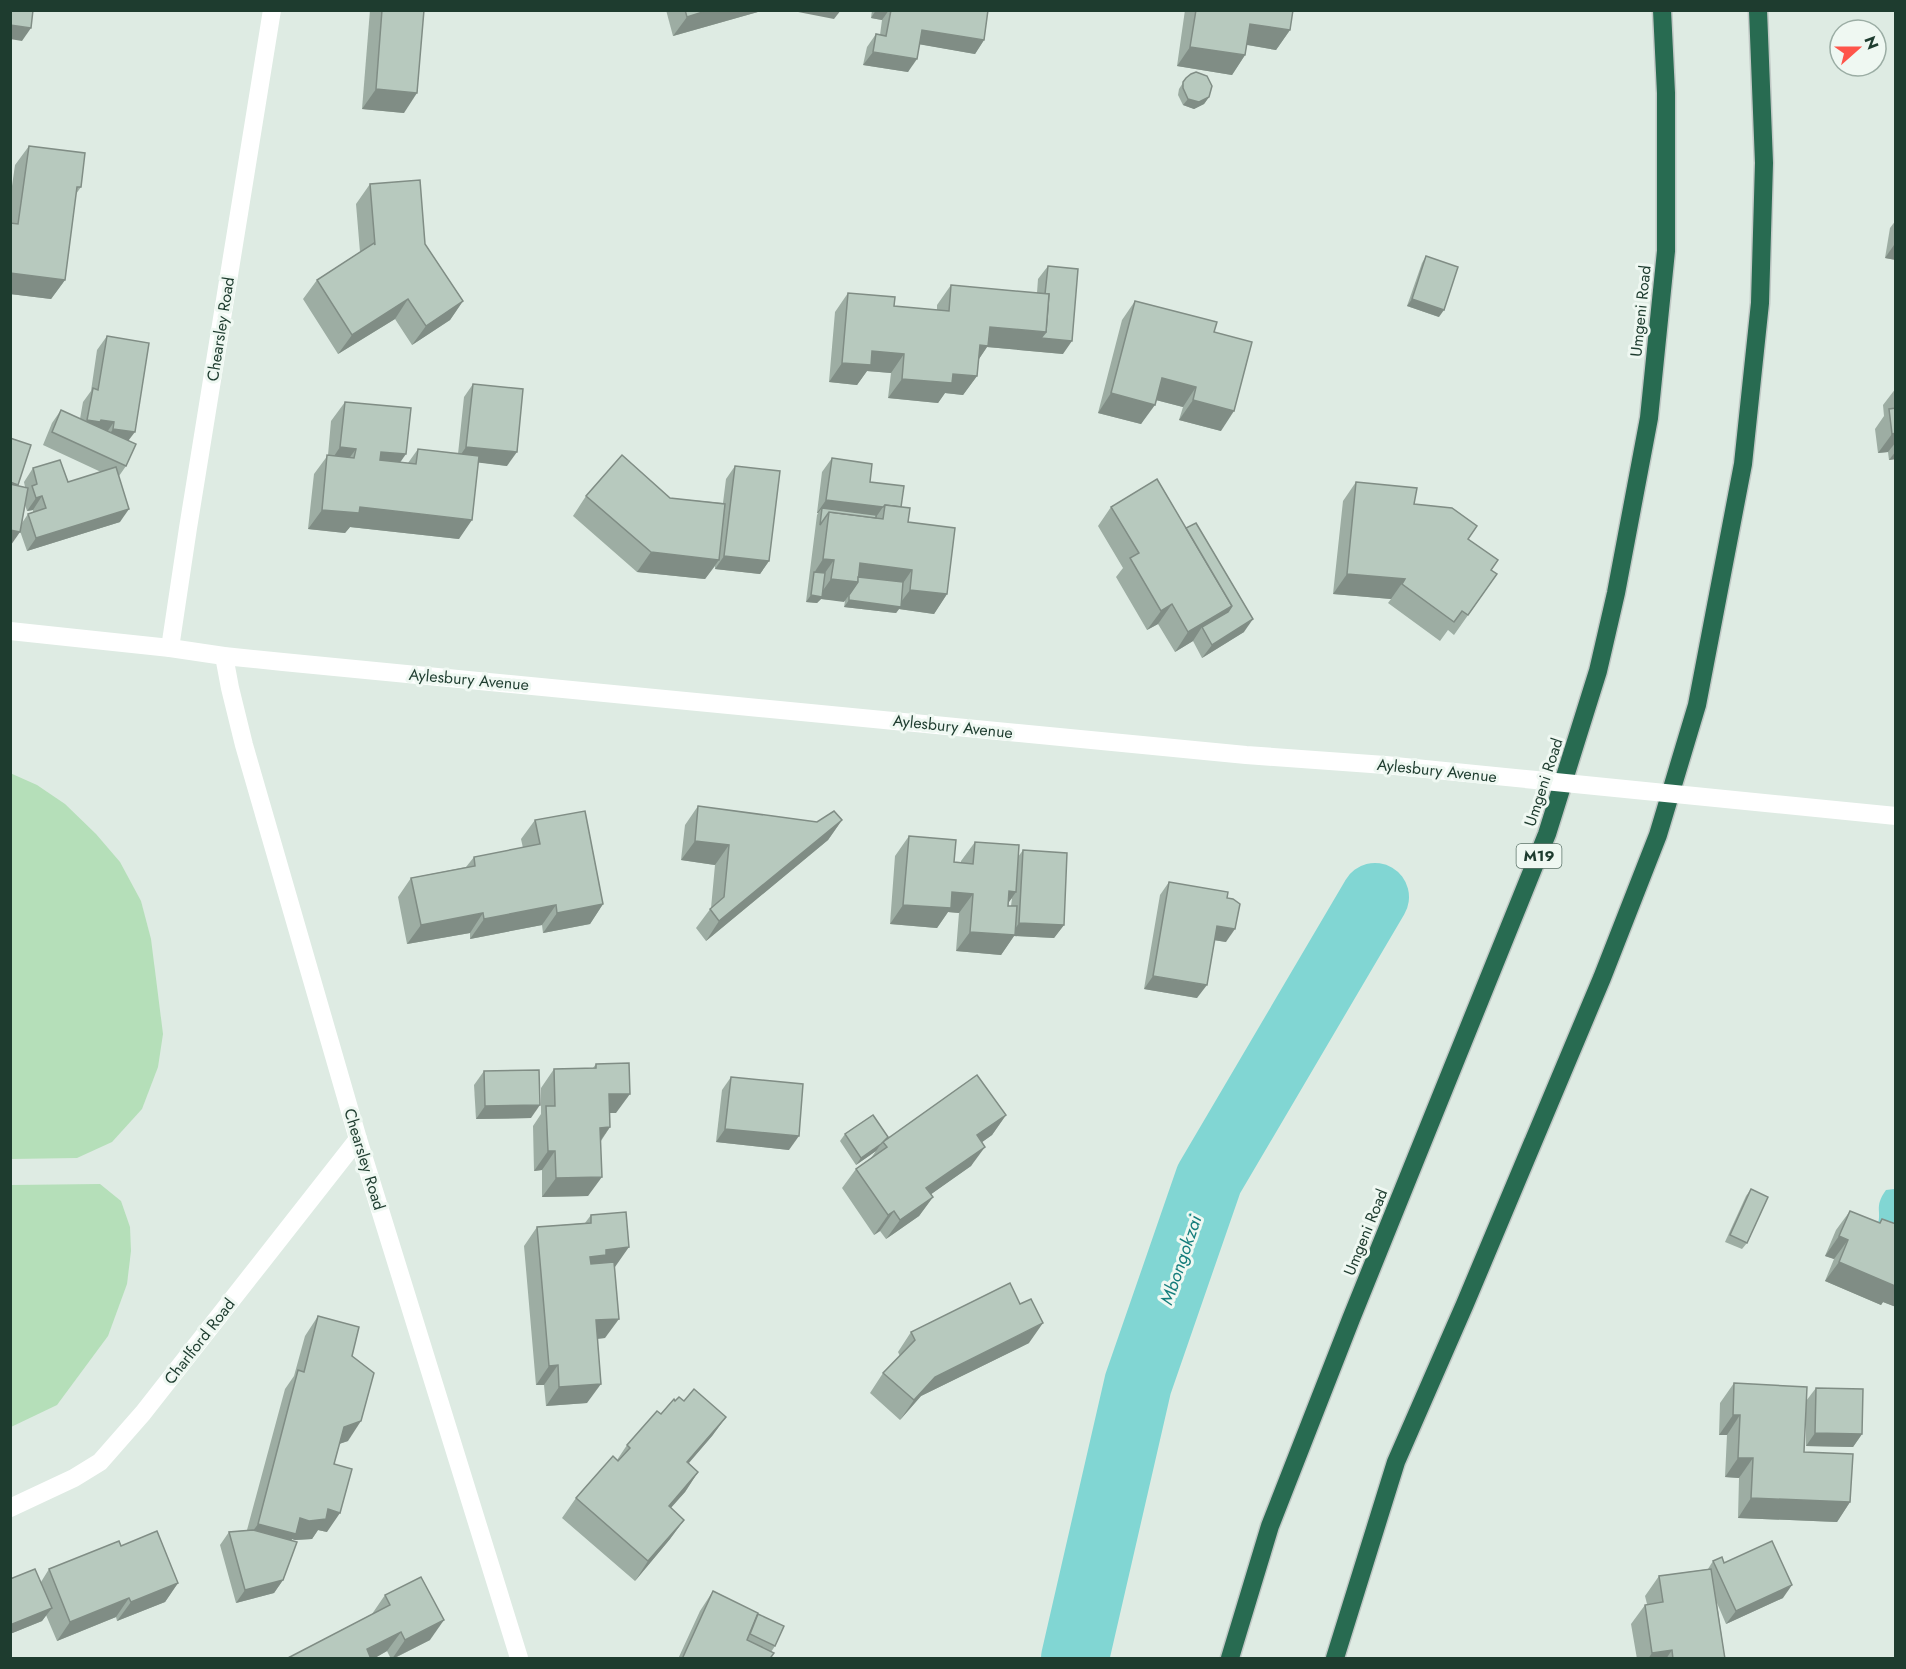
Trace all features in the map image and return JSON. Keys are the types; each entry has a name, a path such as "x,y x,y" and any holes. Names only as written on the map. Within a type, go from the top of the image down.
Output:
{"highway":[{"name":"Umgeni Road","path":"1230,1659 1278,1504 1547,834 1598,671 1616,593 1649,418 1665,262 1666,93 1662,10"},
{"path":"1335,1659 1396,1462 1611,956 1658,835 1697,705 1743,464 1760,303 1764,163 1758,10"}],"street":[{"name":"Chearsley Road","path":"170,648 272,10"},
{"name":"Aylesbury Avenue","path":"10,631 224,656 1246,755 1384,765 1896,816"},
{"name":"Chearsley Road","path":"224,656 244,746 358,1139 519,1659"},
{"name":"Charlford Road","path":"10,1508 74,1479 100,1462 143,1413 358,1139"}],"green space":[{"path":"10,773 37,785 65,804 96,834 120,862 141,901 151,939 163,1034 158,1067 142,1109 112,1142 77,1158 11,1159"},
{"path":"100,1184 121,1201 130,1227 131,1251 127,1284 108,1336 57,1405 11,1427 11,1185"}],"water":[{"path":"1894,1189 1896,1229 1877,1227 1882,1196 1886,1190"}],"building":[{"path":"10,10 33,10 31,28 10,25"},
{"path":"382,10 424,10 417,93 376,89"},
{"path":"685,10 709,10 687,17"},
{"path":"891,10 988,10 984,40 922,30 917,59 873,52 876,34 886,36"},
{"path":"1196,10 1293,10 1290,30 1250,24 1245,55 1190,47"},
{"path":"1196,72 1207,76 1212,86 1209,97 1199,102 1188,99 1183,88 1186,78"},
{"path":"29,146 85,153 81,187 77,187 65,280 10,273 10,223 18,224"},
{"path":"420,180 425,244 463,301 426,326 408,299 352,335 317,280 374,243 375,245 370,184"},
{"path":"1426,256 1458,267 1444,310 1412,299"},
{"path":"1048,266 1078,269 1072,341 1041,338 1046,332 1049,294 1045,294"},
{"path":"951,285 1049,294 1046,332 990,327 988,346 980,345 977,376 953,374 952,383 902,379 904,354 872,351 871,365 842,363 848,293 895,297 894,306 949,311"},
{"path":"1135,301 1217,322 1214,332 1252,342 1234,411 1193,400 1196,387 1162,378 1155,405 1111,393"},
{"path":"107,336 149,343 135,432 113,429 114,422 87,420 93,388 98,390"},
{"path":"473,384 523,389 517,452 466,447"},
{"path":"345,402 411,408 406,454 381,452 380,460 416,464 418,449 479,456 472,520 360,507 359,513 322,510 327,455 354,458 356,449 340,447"},
{"path":"1896,408 1896,433 1892,434 1889,409"},
{"path":"61,410 136,444 126,466 52,432"},
{"path":"10,438 31,445 18,485 10,482"},
{"path":"622,455 670,498 725,504 719,560 651,552 586,496"},
{"path":"832,458 872,464 870,482 904,486 901,507 826,500"},
{"path":"60,460 68,482 116,467 129,509 36,538 28,514 46,508 42,496 36,498 32,486 37,484 33,468"},
{"path":"735,466 780,471 769,561 724,556"},
{"path":"1157,479 1232,606 1188,632 1172,604 1161,611 1130,558 1139,553 1111,507"},
{"path":"1356,482 1417,488 1414,504 1452,508 1477,526 1468,539 1498,560 1491,570 1497,574 1468,615 1462,611 1454,622 1402,584 1405,579 1347,574"},
{"path":"10,484 28,488 20,532 10,530"},
{"path":"885,505 910,508 908,522 955,528 947,594 910,590 912,570 860,563 858,582 831,579 834,560 823,559 829,512 883,519"},
{"path":"822,508 876,515 876,518 829,512 820,525"},
{"path":"1196,523 1253,619 1212,645 1202,627 1228,612 1232,606 1186,528"},
{"path":"814,572 825,573 822,597 811,595"},
{"path":"858,577 903,582 901,607 849,600 849,595 858,582"},
{"path":"698,806 817,822 834,811 842,820 719,921 710,909 724,897 729,845 695,841"},
{"path":"585,811 603,904 557,913 556,905 484,919 483,913 421,925 411,878 475,866 474,857 540,844 535,820"},
{"path":"909,836 956,840 954,862 973,864 975,842 1019,845 1016,892 1009,891 1008,906 1017,906 1015,935 970,932 973,894 952,892 951,908 903,905"},
{"path":"1023,850 1067,853 1064,925 1019,923"},
{"path":"1169,882 1228,892 1227,898 1240,904 1235,929 1217,926 1207,985 1153,976"},
{"path":"629,1063 630,1094 609,1094 610,1127 600,1128 602,1177 556,1178 555,1151 548,1151 546,1106 555,1106 554,1069 596,1068 596,1064"},
{"path":"539,1070 540,1105 485,1106 484,1071"},
{"path":"977,1075 1006,1115 977,1135 985,1147 926,1188 933,1197 900,1220 894,1211 888,1215 856,1169 887,1147 883,1142"},
{"path":"731,1077 803,1084 799,1136 725,1129"},
{"path":"873,1115 888,1137 861,1158 845,1134"},
{"path":"1751,1189 1768,1197 1747,1243 1730,1235"},
{"path":"1850,1211 1880,1223 1882,1219 1896,1224 1895,1286 1839,1262 1848,1240 1839,1236"},
{"path":"626,1212 629,1247 606,1250 606,1255 590,1257 591,1264 614,1262 619,1319 596,1320 601,1384 559,1387 558,1365 549,1366 537,1227 591,1223 591,1215"},
{"path":"1010,1283 1020,1304 1031,1299 1043,1323 935,1377 914,1400 883,1373 915,1340 911,1332"},
{"path":"318,1316 359,1327 352,1356 374,1373 361,1421 344,1427 334,1464 352,1469 340,1513 328,1509 326,1519 309,1521 300,1518 296,1534 258,1524 298,1370 304,1372"},
{"path":"1734,1383 1807,1387 1804,1452 1853,1454 1850,1502 1751,1498 1753,1458 1738,1458 1740,1415 1733,1415"},
{"path":"1816,1388 1863,1389 1862,1434 1815,1433"},
{"path":"694,1389 726,1417 687,1462 698,1472 669,1506 684,1520 648,1561 576,1498 613,1456 618,1461 630,1448 627,1445 657,1411 661,1414 674,1399 675,1401 679,1397 684,1401"},
{"path":"253,1530 297,1542 283,1580 245,1590 229,1532"},
{"path":"157,1531 178,1583 131,1602 129,1598 70,1622 49,1569 119,1541 121,1546"},
{"path":"1772,1541 1792,1585 1736,1611 1713,1561 1722,1557 1724,1563"},
{"path":"35,1569 52,1608 10,1625 10,1579"},
{"path":"1711,1569 1725,1659 1673,1659 1672,1650 1652,1653 1645,1605 1663,1602 1659,1576"},
{"path":"421,1577 444,1620 405,1640 401,1632 367,1649 371,1659 286,1659 390,1605 385,1595"},
{"path":"713,1591 758,1613 747,1640 774,1653 771,1657 774,1659 686,1659 683,1657"},
{"path":"758,1614 784,1626 775,1646 750,1634"}],"waterway":[{"name":"Mbongokzai","path":"1075,1658 1138,1384 1209,1179 1375,897"}]}
